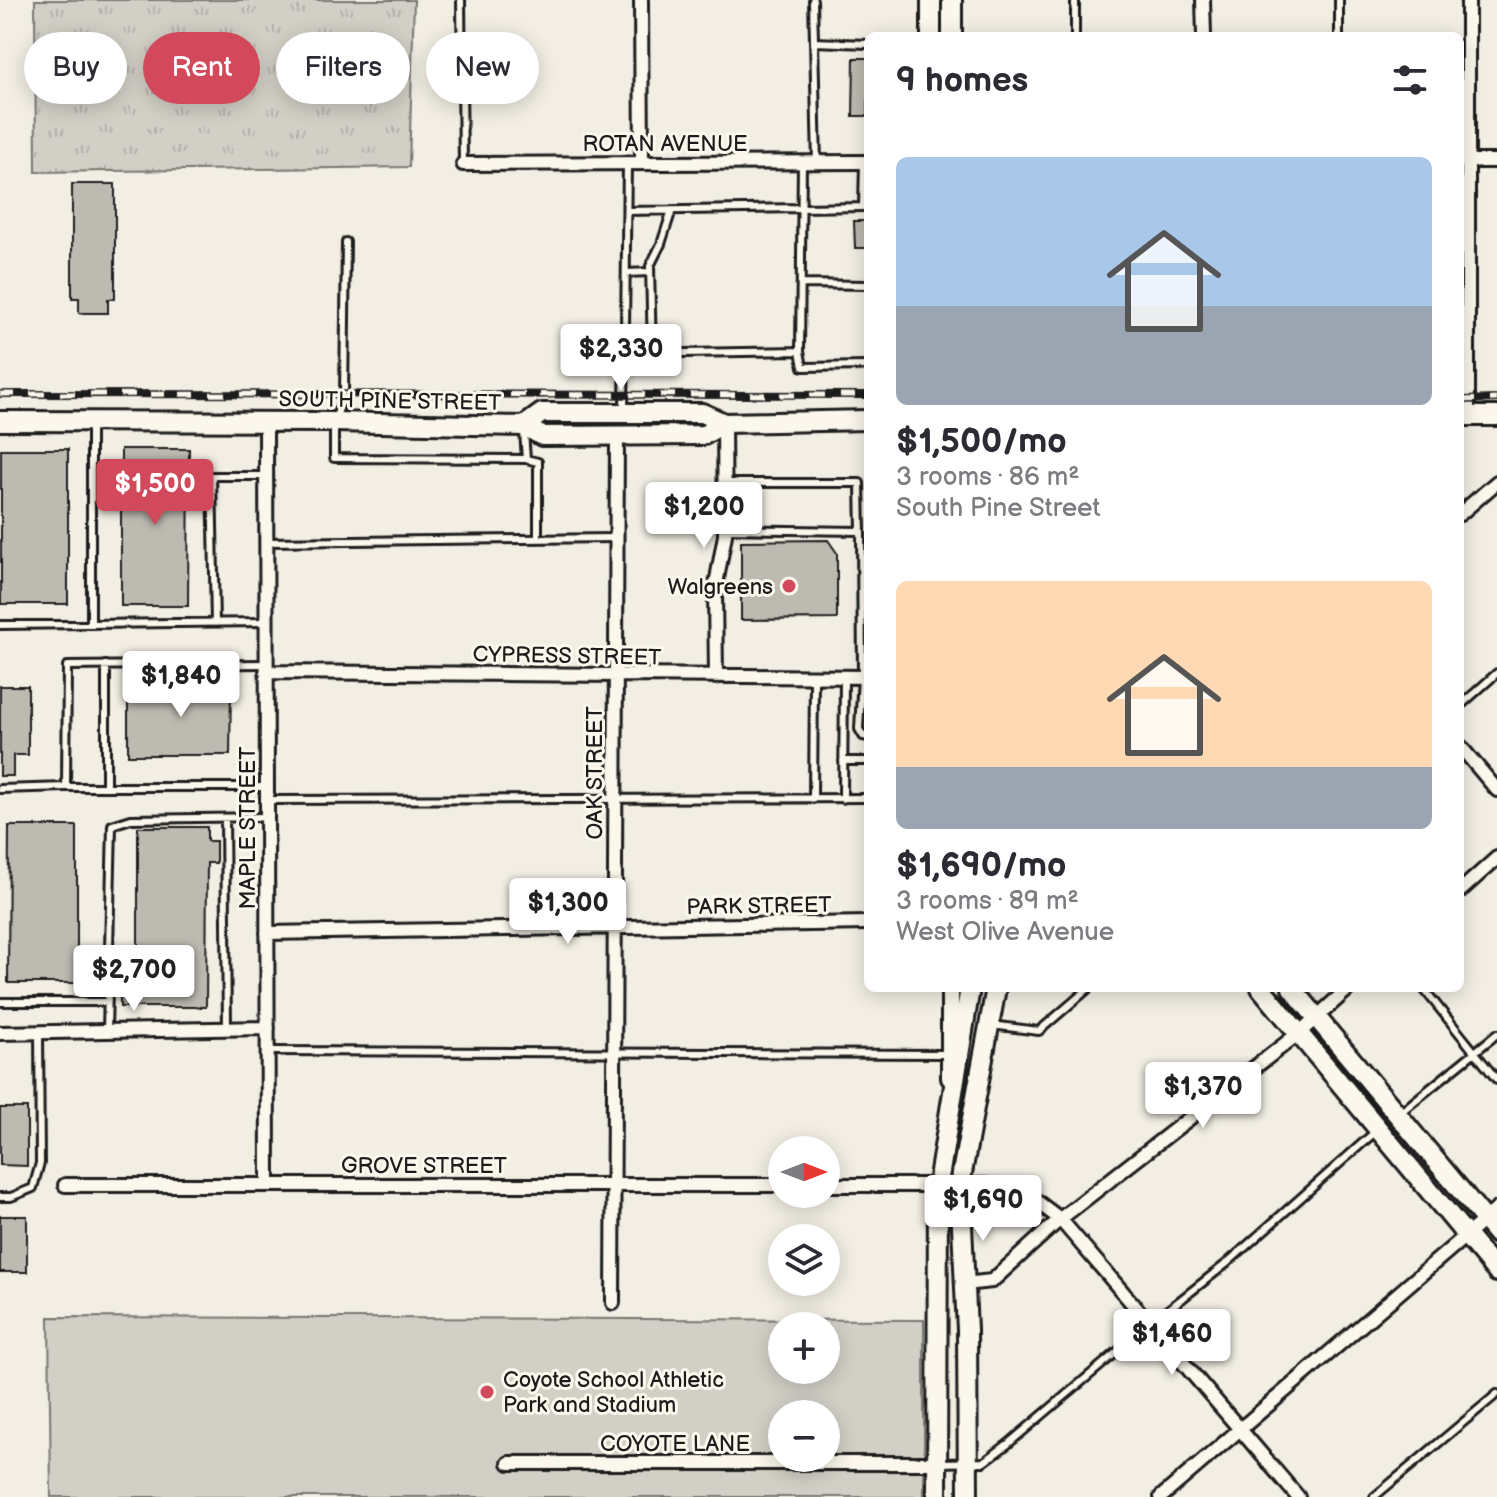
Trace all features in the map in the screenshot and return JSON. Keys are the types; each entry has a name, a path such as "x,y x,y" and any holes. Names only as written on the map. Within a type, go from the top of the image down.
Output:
{"main road":[{"path":"931,0 931,32"},
{"path":"952,0 952,32"},
{"name":"SOUTH PINE STREET","path":"0,421 334,422 527,427 542,413 702,413 720,421 864,420"},
{"path":"1464,416 1497,416"},
{"path":"527,427 542,436 704,435 720,421"},
{"path":"937,1497 938,1184 969,992"},
{"path":"984,992 981,1018 987,1025"},
{"path":"968,1497 960,1184 995,992"},
{"path":"1264,992 1497,1272"},
{"path":"1295,992 1397,1116 1491,1214 1497,1234"}],"street":[{"path":"641,0 642,163"},
{"path":"1203,0 1204,32"},
{"path":"1464,416 1464,161 1468,0"},
{"path":"1464,161 1497,161"},
{"name":"ROTAN AVENUE","path":"463,164 864,162"},
{"path":"716,677 715,590 725,529 720,421"},
{"name":"MAPLE STREET","path":"266,422 268,1185"},
{"name":"OAK STREET","path":"613,1303 617,435"},
{"path":"1464,511 1497,482"},
{"name":"CYPRESS STREET","path":"266,668 864,677"},
{"path":"1464,751 1497,790"},
{"path":"1464,887 1497,858"},
{"name":"PARK STREET","path":"267,933 864,923"},
{"path":"950,992 950,1099"},
{"path":"964,1284 992,1281 1060,1219 1299,1033 1344,992"},
{"path":"0,1033 268,1028"},
{"path":"840,1185 960,1184 1023,1191 1060,1219 1298,1497"},
{"name":"GROVE STREET","path":"65,1185 768,1185"},
{"path":"1161,1497 1491,1214"},
{"name":"COYOTE LANE","path":"509,1463 937,1463"}],"lane":[{"path":"461,0 463,164"},
{"path":"813,0 817,163"},
{"path":"1075,0 1075,32"},
{"path":"1339,0 1339,32"},
{"path":"814,42 864,44"},
{"path":"624,413 627,163"},
{"path":"802,163 800,351 803,367 864,366"},
{"path":"627,211 864,207"},
{"path":"652,354 650,266 672,210"},
{"path":"346,242 344,395 334,422 334,458 526,459 538,462 538,539"},
{"path":"626,273 650,272"},
{"path":"801,284 864,285"},
{"path":"625,354 800,351"},
{"path":"91,422 91,624"},
{"path":"526,459 527,427"},
{"path":"215,623 212,476 265,476"},
{"path":"725,483 860,483 864,553"},
{"path":"725,529 861,531"},
{"path":"266,542 615,538"},
{"path":"0,625 266,622"},
{"path":"106,665 106,787"},
{"path":"66,787 67,666 266,668"},
{"path":"1464,702 1497,673"},
{"path":"813,799 814,678"},
{"path":"843,799 844,678"},
{"path":"864,686 859,729 864,736"},
{"path":"843,761 864,761"},
{"path":"0,789 106,787 267,794 614,800 864,798"},
{"path":"107,1031 112,825 131,819 267,817"},
{"path":"225,818 227,1029"},
{"path":"987,1025 1039,1031 1084,992"},
{"path":"1426,992 1497,1080"},
{"path":"0,1002 106,1002"},
{"path":"0,1197 11,1197 33,1188 40,1163 39,1032"},
{"path":"1397,1116 1497,1034"},
{"path":"268,1051 950,1054"},
{"path":"937,1463 984,1462 1008,1444 1226,1264 1378,1130"},
{"path":"1374,1497 1497,1394"}],"green space":[{"path":"35,0 414,0 409,167 36,172 36,104 127,104 127,32 35,32"},
{"name":"Coyote School Athletic Park and Stadium","path":"49,1317 768,1319 768,1384 840,1384 840,1320 924,1320 924,1497 51,1497"}],"building":[{"path":"854,58 864,58 864,116 853,116"},
{"path":"72,184 115,184 115,299 108,299 108,313 79,313 79,298 72,298"},
{"path":"854,221 864,221 864,248 855,248"},
{"path":"1,449 68,449 68,604 1,604"},
{"path":"121,449 189,449 188,606 121,606"},
{"name":"Walgreens","path":"828,540 837,553 837,619 741,620 741,541"},
{"path":"195,671 217,671 217,687 231,687 230,755 128,755 128,687 195,687"},
{"path":"0,686 28,686 28,755 13,755 13,776 0,776"},
{"path":"9,826 77,826 77,983 8,983"},
{"path":"138,827 207,827 207,841 216,841 216,863 207,863 206,1007 120,1007 120,961 138,961"},
{"path":"0,1108 27,1108 27,1166 0,1165"},
{"path":"0,1216 27,1216 27,1272 0,1272"}],"railway":[{"path":"0,394 864,395"},
{"path":"1464,400 1497,399"}],"place":[{"name":"Walgreens","path":"789,586"},
{"name":"Coyote School Athletic Park and Stadium","path":"487,1392"}]}
